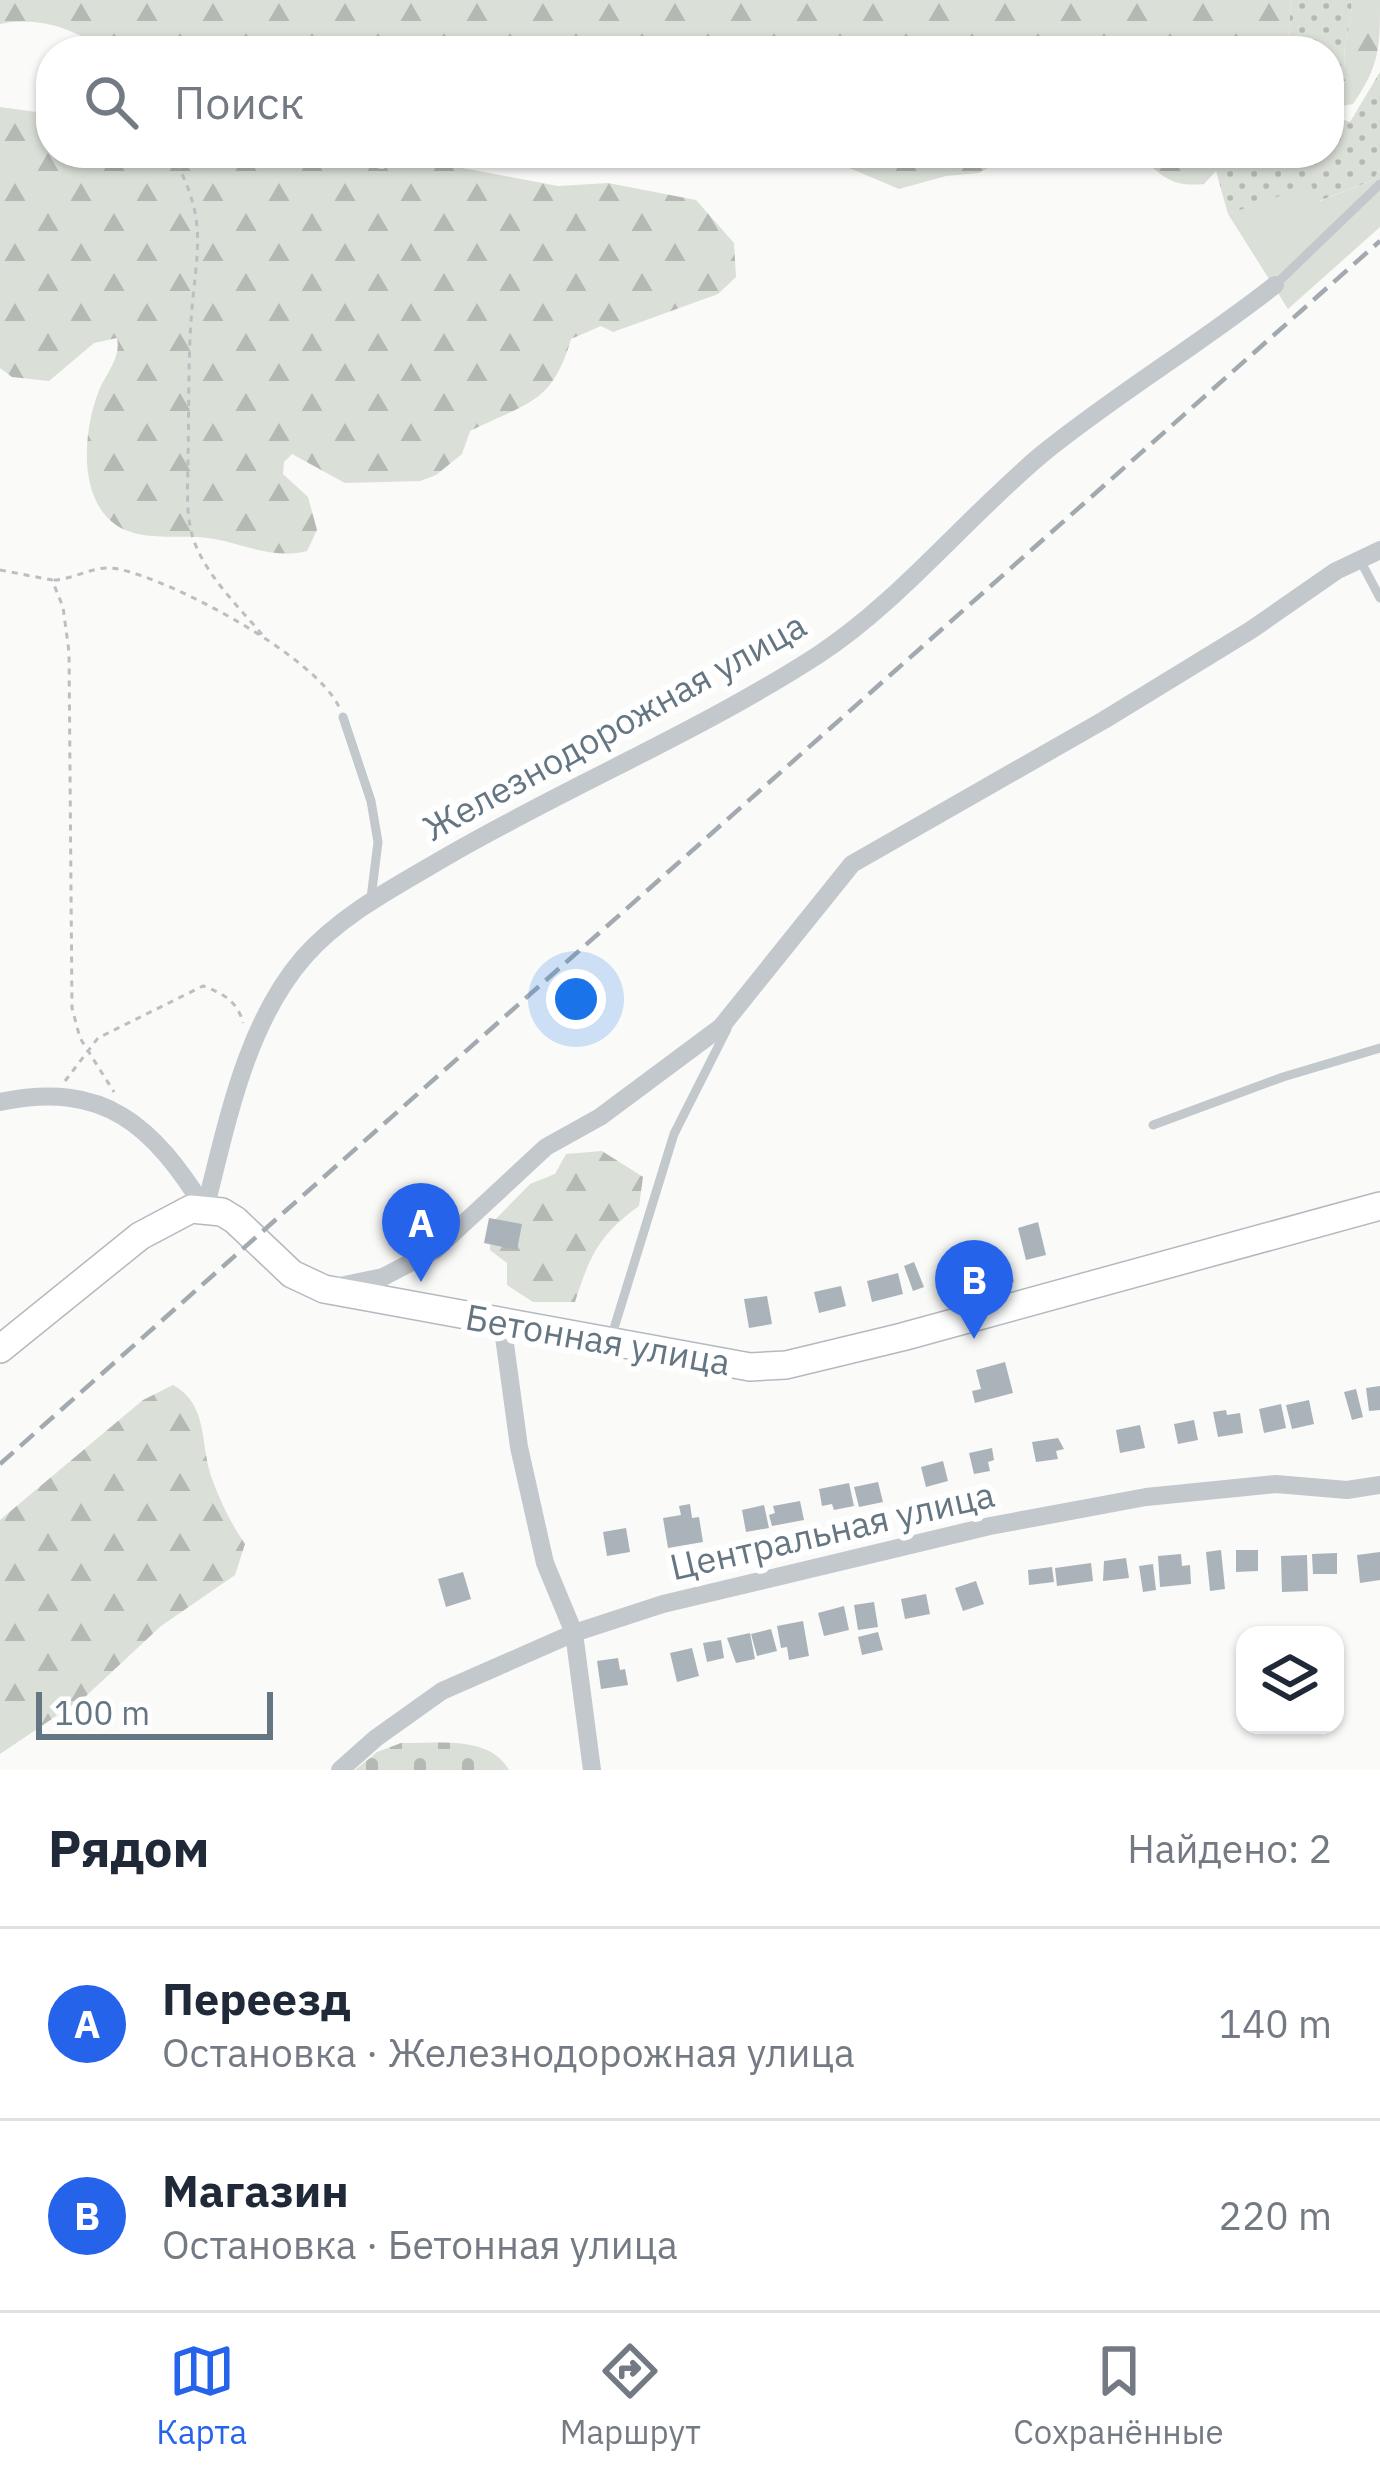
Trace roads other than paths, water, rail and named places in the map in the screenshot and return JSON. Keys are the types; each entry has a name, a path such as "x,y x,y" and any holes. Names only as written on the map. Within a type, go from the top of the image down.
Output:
{"main road":[{"name":"Бетонная улица","path":"313,1285 727,1365 786,1365 1380,1206"},
{"path":"0,1349 140,1236 178,1213 205,1208 235,1220 313,1285"}],"street":[{"name":"Железнодорожная улица","path":"205,1208 227,1123 260,1028 303,958 370,901 820,653 864,619 1051,447 1139,380 1209,337 1275,284"},
{"path":"313,1285 383,1277 435,1250 546,1147 721,1027 852,864 1104,720 1380,550"},
{"path":"0,1102 46,1098 112,1107 146,1130 181,1170 205,1208"},
{"path":"502,1322 519,1447 545,1564 574,1633 592,1770"},
{"name":"Центральная улица","path":"340,1770 442,1691 574,1633 663,1604 990,1526 1146,1497 1276,1484 1347,1490 1380,1485"}],"lane":[{"path":"1275,284 1380,184"},
{"path":"1360,560 1380,598"},
{"path":"343,717 378,842 370,901"},
{"path":"610,1343 674,1134 739,1004"},
{"path":"1153,1125 1283,1077 1380,1048"}],"railway":[{"path":"0,1464 1380,241"}],"place":[{"name":"Переезд","path":"421,1282"},
{"name":"Магазин","path":"974,1339"}]}
